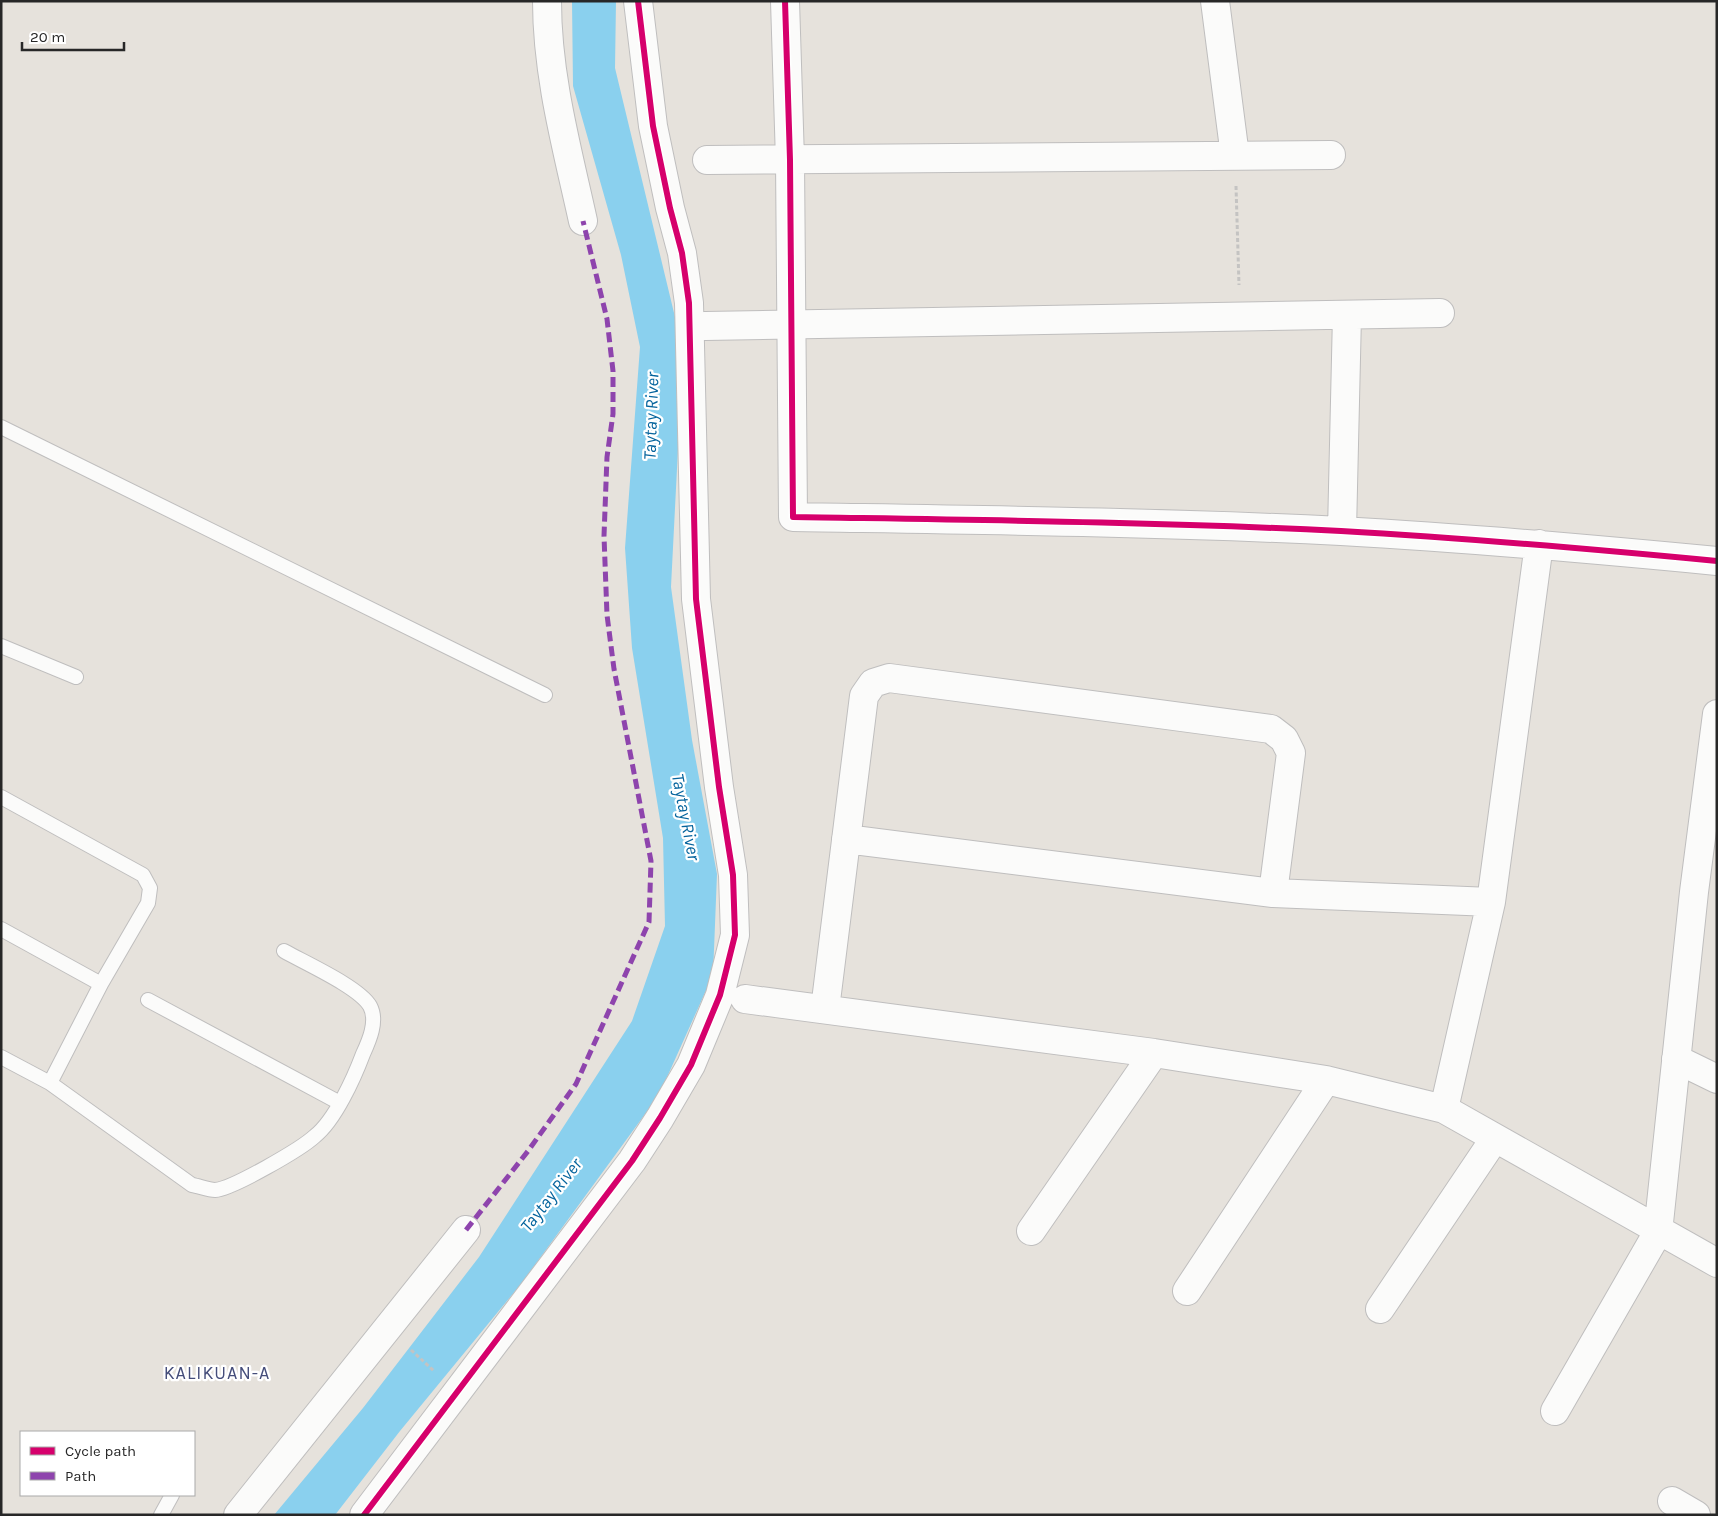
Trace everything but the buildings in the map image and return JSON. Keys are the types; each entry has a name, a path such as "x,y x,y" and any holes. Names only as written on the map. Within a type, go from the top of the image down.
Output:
{"street":[{"path":"547,1 547,36 555,99 583,221"},
{"path":"364,1515 632,1161 660,1118 691,1065 720,995 735,935 733,876 719,787 696,599 688,303 682,253 670,208 653,126 638,1"},
{"path":"785,1 790,160 792,517 1179,525 1342,531 1539,544 1717,561"},
{"path":"1215,1 1235,156"},
{"path":"707,160 1331,155"},
{"path":"705,326 1440,313"},
{"path":"1342,531 1347,315"},
{"path":"1444,1109 1491,902 1539,544"},
{"path":"825,1009 864,696 873,683 889,678 1271,729 1284,739 1290,754 1274,893"},
{"path":"1555,1410 1658,1232 1676,1058 1717,714"},
{"path":"846,839 1274,893 1491,902"},
{"path":"745,999 1154,1054 1326,1080 1444,1109 1658,1232 1717,1263"},
{"path":"1031,1231 1154,1054"},
{"path":"1676,1058 1717,1080"},
{"path":"1187,1291 1326,1080"},
{"path":"1380,1309 1495,1138"},
{"path":"238,1515 466,1230"},
{"path":"1672,1502 1696,1515"}],"lane":[{"path":"1,427 545,695"},
{"path":"1,646 76,677"},
{"path":"1,797 143,875 150,888 148,903 101,984 50,1083"},
{"path":"1,929 101,984"},
{"path":"1,1057 50,1083 192,1185 215,1190 242,1181 316,1136 340,1103 357,1070 370,1038 373,1022 370,1007 357,992 284,951"},
{"path":"148,1000 340,1103"},
{"path":"161,1515 171,1496"}],"path":[{"path":"1235,156 1240,317"},
{"path":"409,1348 438,1374"}],"water":[{"name":"Taytay River","path":"572,1 616,1 615,68 675,317 678,449 671,587 692,740 717,874 713,975 659,1095 521,1284 400,1431 335,1515 274,1515 363,1408 479,1257 632,1021 665,926 663,838 632,648 625,548 640,347 621,255 573,86"}],"marked path":[{"path":"466,1230 528,1151 576,1084 649,922 651,861 614,669 607,615 604,536 607,457 613,414 613,371 607,319 583,221"}],"cycle path":[{"path":"364,1515 632,1161 660,1118 691,1065 720,995 735,935 733,875 719,787 696,599 689,303 682,253 670,208 653,126 638,1"},
{"path":"785,1 790,160 793,517 1135,523 1341,531 1529,544 1717,561"}],"district":[{"name":"KALIKUAN-A","path":"217,1373"}]}
